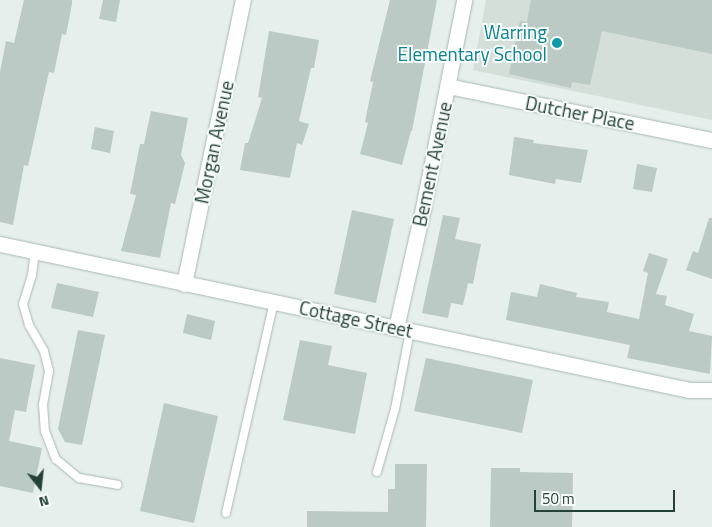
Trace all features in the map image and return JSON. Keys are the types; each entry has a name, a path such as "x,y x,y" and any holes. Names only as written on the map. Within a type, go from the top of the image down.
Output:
{"street":[{"name":"Morgan Avenue","path":"184,284 243,0"},
{"name":"Bement Avenue","path":"403,329 464,0"},
{"name":"Dutcher Place","path":"448,86 712,140"},
{"name":"Cottage Street","path":"0,244 689,390 712,390"}],"lane":[{"path":"35,251 32,275 23,304 29,325 44,351 49,371 43,404 45,431 56,460 79,478 117,485"},
{"path":"226,513 274,302"},
{"path":"377,472 395,409 403,329"}],"shaded area":[{"path":"486,0 712,0 712,120 473,70"}],"building":[{"path":"24,0 72,0 72,4 66,35 62,34 54,73 49,72 28,166 24,165 13,225 0,222 0,72 6,41 14,43"},
{"path":"103,0 120,0 116,22 99,19"},
{"path":"390,0 437,0 412,131 402,165 360,154 368,123 365,122 373,82 370,81"},
{"name":"Warring Elementary School","path":"531,0 712,0 712,54 602,31 590,85 572,82 571,88 509,74 520,21 527,22"},
{"path":"269,31 319,40 314,68 311,68 299,121 309,124 302,145 297,143 290,178 240,170 245,143 248,143 262,98 258,97"},
{"path":"151,111 188,118 181,155 185,163 175,204 171,203 160,258 121,251 136,195 130,194 140,144 144,144"},
{"path":"95,127 114,131 110,153 91,149"},
{"path":"514,137 534,140 533,143 588,150 581,183 556,179 555,184 509,175"},
{"path":"637,164 657,168 652,192 633,189"},
{"path":"352,210 394,219 376,303 334,294"},
{"path":"443,215 460,218 455,239 481,244 473,284 468,283 463,305 451,303 448,318 422,313"},
{"path":"709,218 712,218 712,279 686,270 693,251 698,253"},
{"path":"649,253 668,259 656,294 667,296 665,305 694,314 689,331 712,336 710,374 627,358 630,345 506,320 511,292 537,297 540,284 577,293 576,297 609,302 607,312 639,319 648,273 643,271"},
{"path":"57,283 99,292 93,317 51,308"},
{"path":"187,314 215,321 211,340 183,333"},
{"path":"78,330 105,335 82,445 65,442 58,429"},
{"path":"300,340 332,346 328,365 367,373 355,434 283,420"},
{"path":"0,358 35,365 26,412 15,410 9,441 42,448 33,493 0,486"},
{"path":"426,358 533,380 522,433 414,411"},
{"path":"164,403 218,416 194,523 140,511"},
{"path":"395,464 427,464 426,527 307,527 307,511 388,512 388,489 395,489"},
{"path":"491,468 520,468 520,472 573,473 572,527 490,527"}],"place":[{"name":"Warring Elementary School","path":"557,43"}]}
